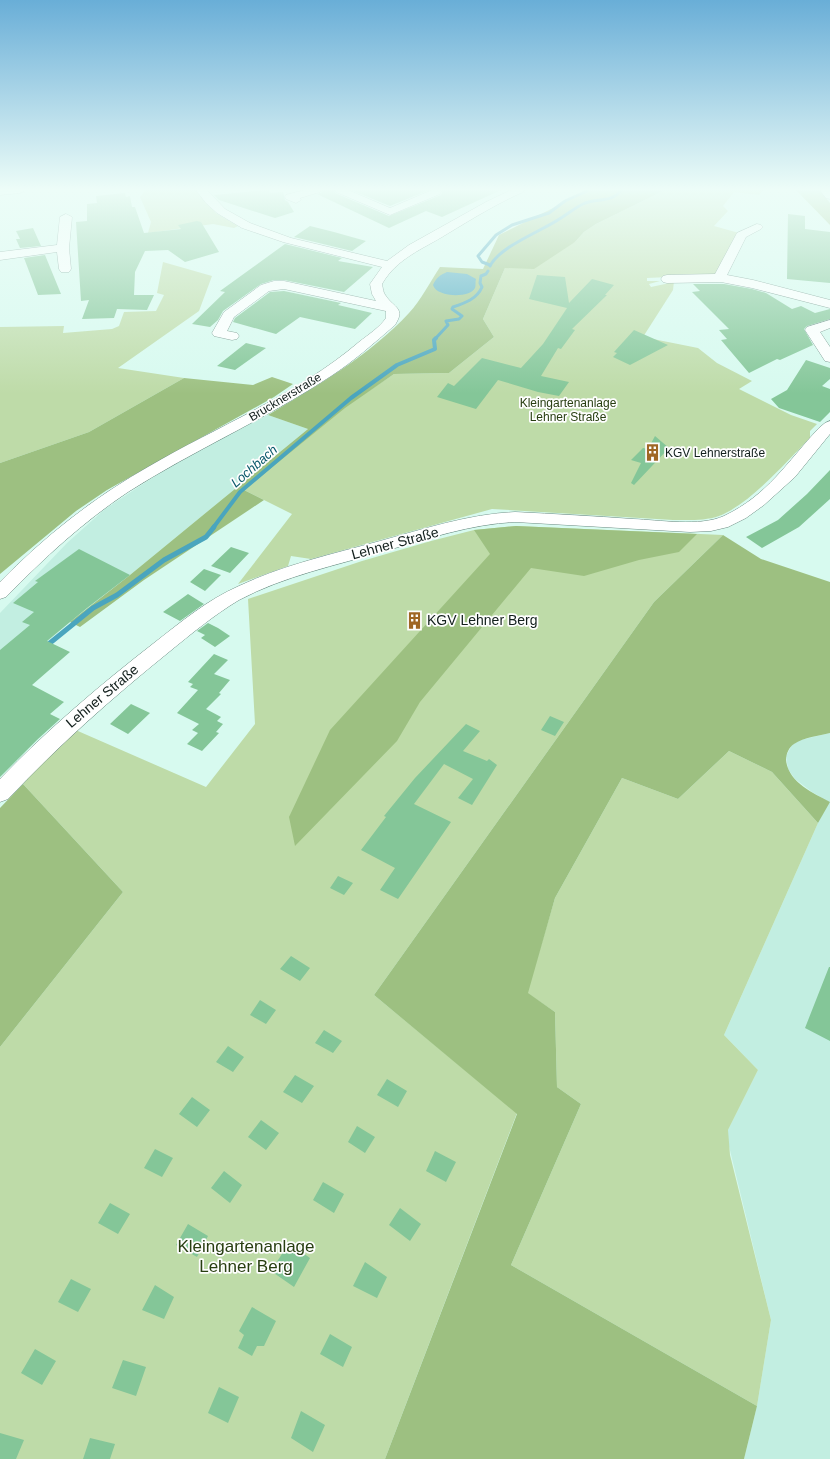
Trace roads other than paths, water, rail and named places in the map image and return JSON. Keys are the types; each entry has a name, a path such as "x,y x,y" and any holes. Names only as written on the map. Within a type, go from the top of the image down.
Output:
{"street":[{"path":"64,258 66,269"},
{"path":"361,258 389,265"},
{"path":"391,308 377,293 376,284 389,265 398,258"},
{"path":"721,278 721,273 729,258"},
{"path":"667,279 721,278 753,284 830,304"},
{"path":"232,336 219,334 229,315 266,288 274,285 284,285 391,308"},
{"name":"Brucknerstraße","path":"0,593 31,561 52,543 123,489 185,452 300,390 349,357 390,322 393,318 391,308"},
{"path":"830,324 812,330 830,358"},
{"name":"Lehner Straße","path":"0,793 29,761 67,725 121,680 209,612 232,597 266,580 359,553 496,518 515,517 671,526 692,526 721,523 739,514 776,486 788,475 822,433 830,426"}],"water":[{"path":"447,272 467,274 476,279 475,288 472,292 460,295 440,292 435,289 433,285 438,277"}],"waterway":[{"path":"479,258 482,262 490,265"},
{"name":"Lochbach","path":"490,266 496,258"},
{"name":"Lochbach","path":"435,339 448,325 446,321 459,319 462,316 452,309 453,307 466,302 477,295 482,287 480,283 481,276 486,274 488,271"},
{"name":"Lochbach","path":"213,528 240,492 351,398 397,365 435,349 435,339"},
{"name":"Lochbach","path":"45,647 93,608 117,595 164,560 206,537 214,527"}],"place":[{"name":"KGV Lehnerstraße","path":"652,453"},
{"name":"KGV Lehner Berg","path":"414,620"}],"park label":[{"name":"Kleingartenanlage Lehner Straße","path":"568,410"},
{"name":"Kleingartenanlage Lehner Berg","path":"246,1256"}]}
